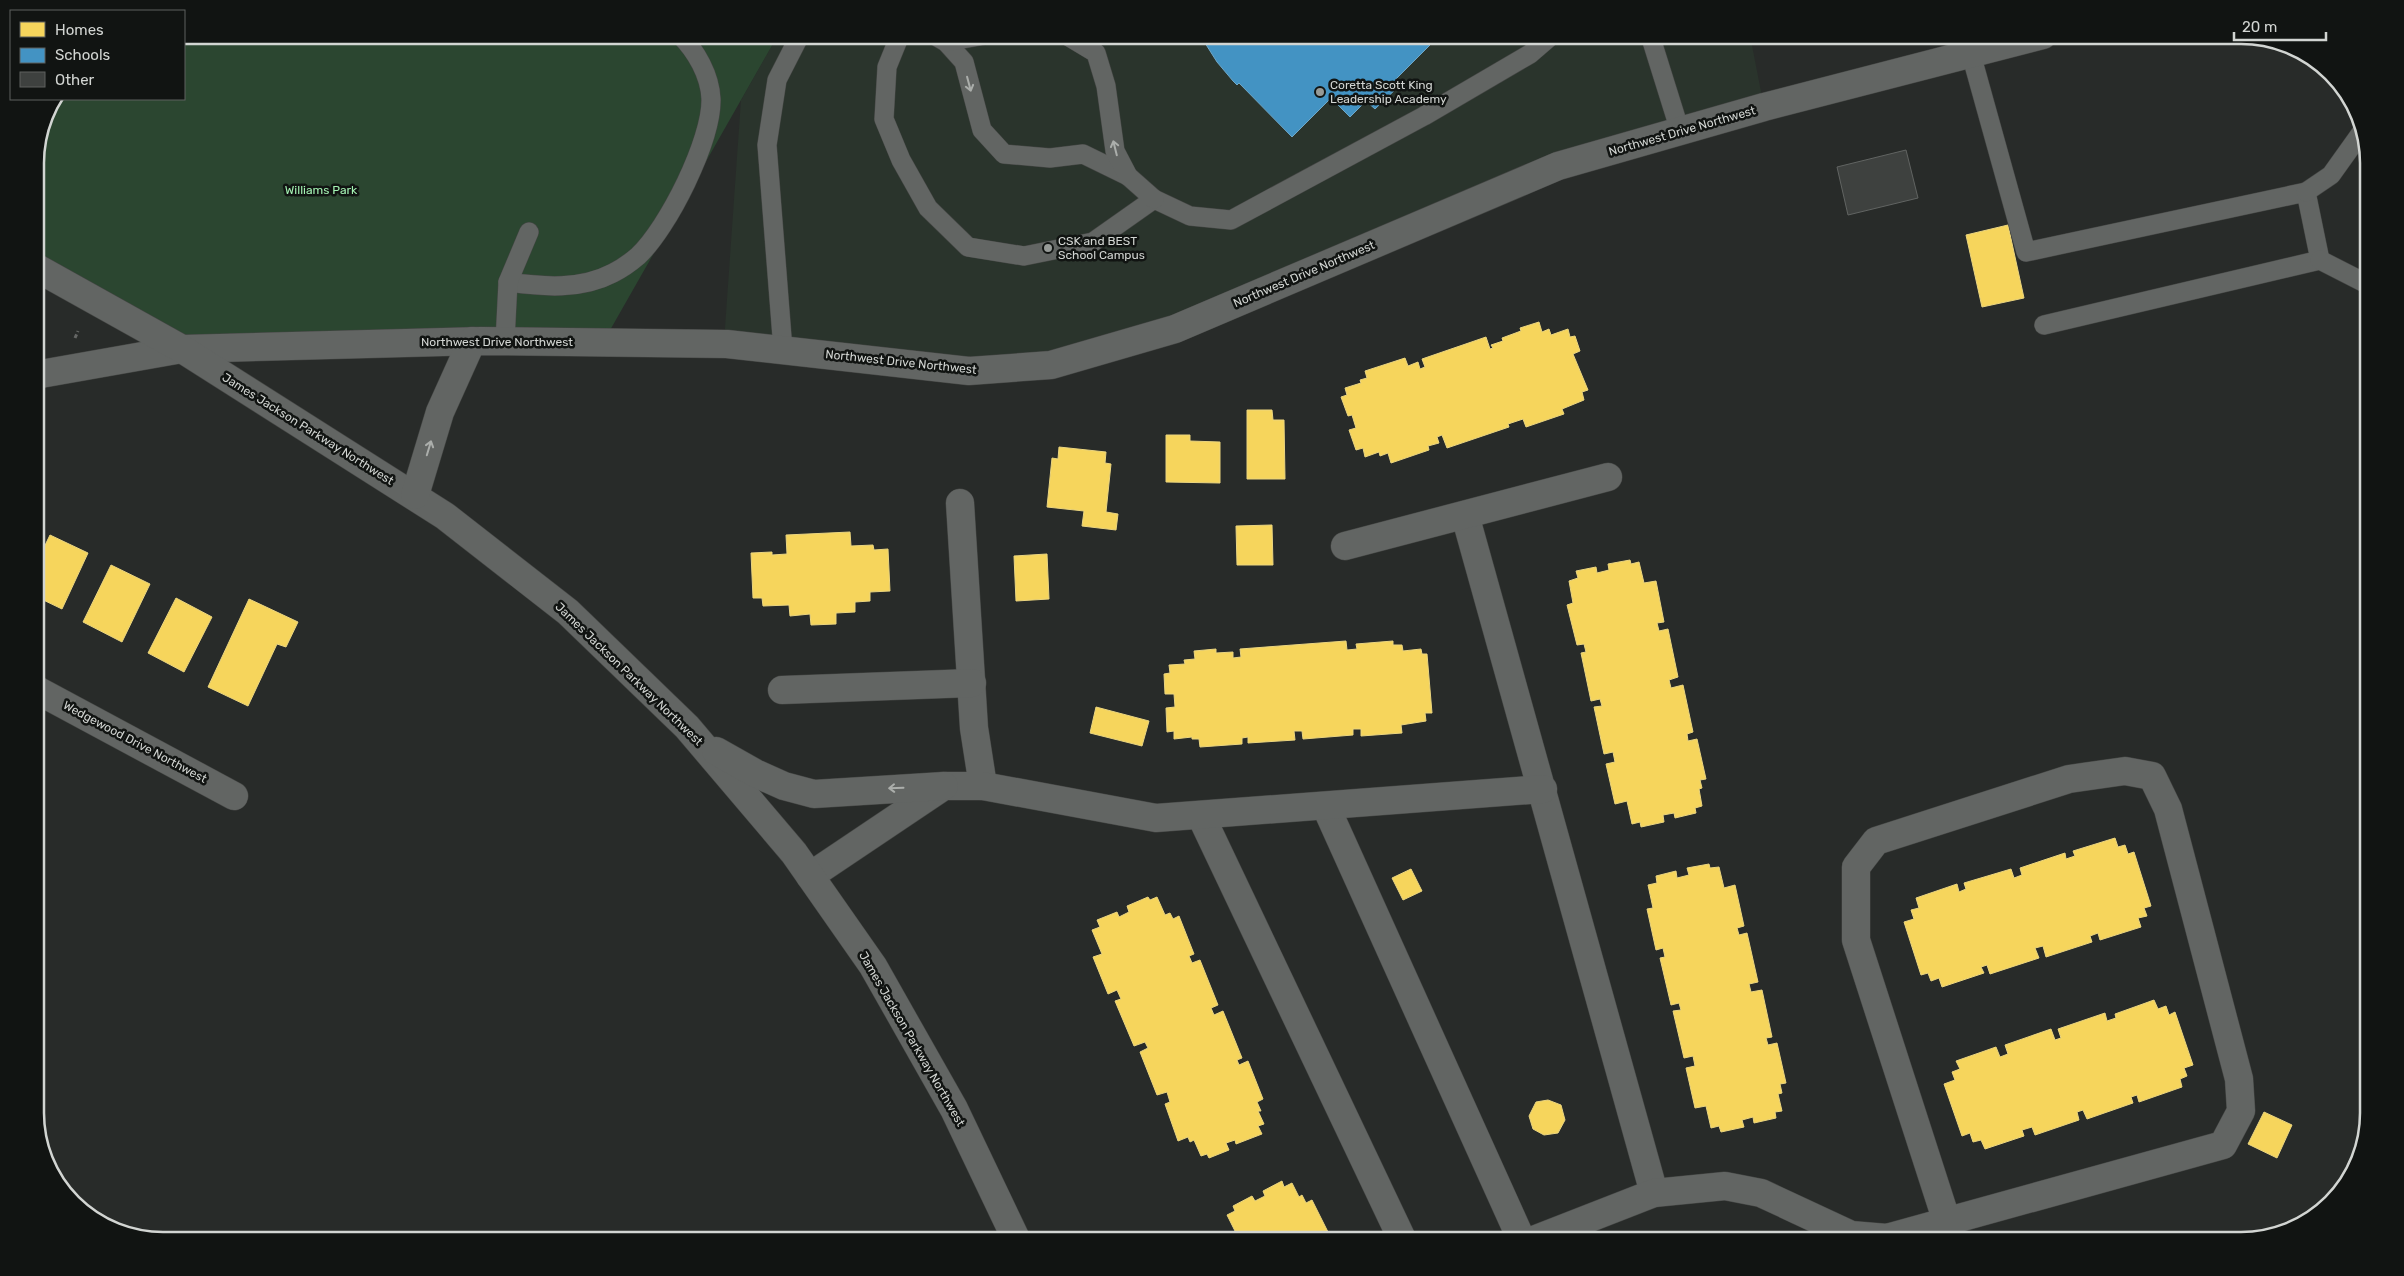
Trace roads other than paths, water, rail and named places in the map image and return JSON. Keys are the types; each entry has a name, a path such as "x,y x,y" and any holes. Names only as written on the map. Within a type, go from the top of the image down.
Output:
{"street":[{"name":"Northwest Drive Northwest","path":"44,373 182,349 472,341 727,344 969,371 1050,365 1175,329 1558,166 1680,131 2009,44"},
{"name":"James Jackson Parkway Northwest","path":"44,271 182,349 415,495 445,516 568,612 698,740 794,853 873,966 954,1110 1013,1232"},
{"path":"415,495 440,412 472,341"},
{"path":"1345,546 1608,477"},
{"path":"960,503 974,728 982,786"},
{"path":"1465,515 1654,1193"},
{"path":"782,690 972,683"},
{"name":"Wedgewood Drive Northwest","path":"44,694 234,796"},
{"path":"698,740 755,773 784,786 814,794 944,786 982,786 1156,818 1326,807 1542,789"},
{"path":"1910,1232 1947,1222 2223,1145 2241,1111 2239,1079 2168,809 2152,776 2125,771 2069,779 1876,841 1856,867 1856,940 1947,1222"},
{"path":"810,876 944,786"},
{"path":"1326,807 1518,1232"},
{"path":"1201,816 1398,1232"},
{"path":"1554,1232 1654,1193 1725,1186 1761,1193 1844,1232"}],"lane":[{"path":"508,282 563,286 592,282 613,273 638,256 653,238 699,155 710,115 711,98 701,64 687,44"},
{"path":"783,350 767,145 777,80 795,44"},
{"path":"896,44 886,67 884,119 901,160 928,208 968,247 1024,256 1093,242 1154,199"},
{"path":"945,44 964,62 982,130 1004,154 1050,158 1083,154 1128,176 1154,199 1190,216 1231,220 1432,111 1530,54 1542,44"},
{"path":"1081,44 1096,53 1106,86 1115,151 1128,176"},
{"path":"1653,44 1680,131"},
{"path":"1971,54 2026,252 2306,192 2331,176 2358,139"},
{"path":"2306,192 2320,260"},
{"path":"505,341 508,282 529,232"},
{"path":"2044,324 2320,260 2360,281"}],"place":[{"name":"Coretta Scott King Leadership Academy","path":"1320,92"},
{"name":"CSK and BEST School Campus","path":"1048,248"}],"park label":[{"name":"Williams Park","path":"321,190"}]}
